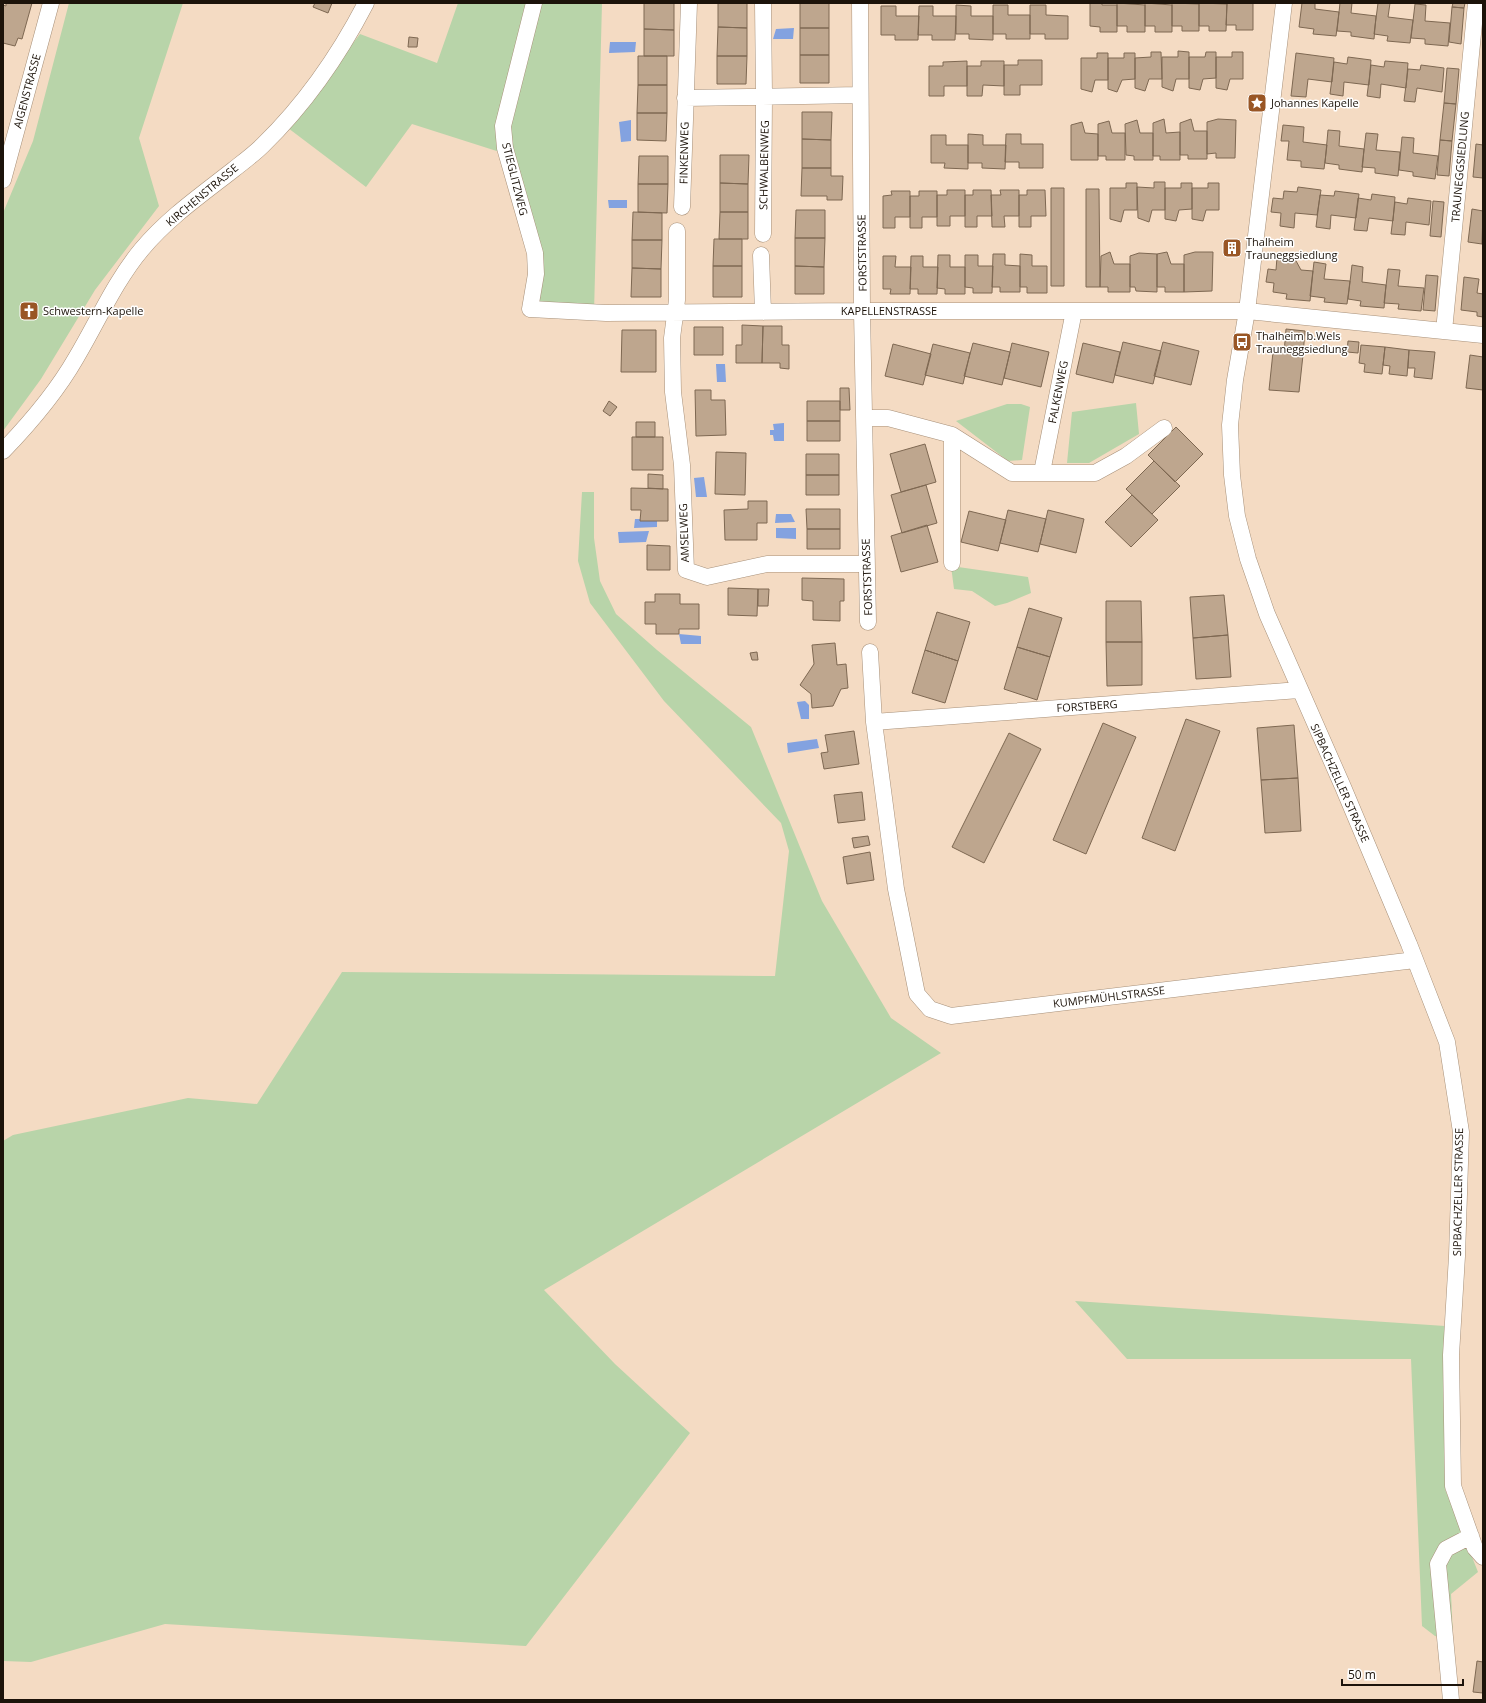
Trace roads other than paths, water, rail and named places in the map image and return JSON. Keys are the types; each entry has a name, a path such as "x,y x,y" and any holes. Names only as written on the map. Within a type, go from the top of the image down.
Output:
{"street":[{"name":"AIGENSTRASSE","path":"3,180 50,3"},
{"name":"KIRCHENSTRASSE","path":"3,451 32,420 55,392 76,358 109,298 142,250 176,214 263,146 298,108 349,36 366,3"},
{"name":"STIEGLITZWEG","path":"530,310 536,274 535,253 505,148 503,126 534,3"},
{"name":"FINKENWEG","path":"682,207 689,3"},
{"name":"SCHWALBENWEG","path":"763,3 763,234"},
{"name":"FORSTSTRASSE","path":"860,3 862,311 868,622"},
{"name":"SIPBACHZELLER STRASSE","path":"1284,3 1247,311 1235,380 1230,425 1232,475 1237,516 1248,559 1265,607 1299,690 1343,787 1448,1042 1461,1132 1457,1256 1451,1355 1453,1486 1475,1548 1483,1557"},
{"name":"TRAUNEGGSIEDLUNG","path":"1444,331 1476,3"},
{"path":"685,98 860,95"},
{"path":"675,313 677,300 677,230"},
{"path":"761,255 763,312"},
{"name":"KAPELLENSTRASSE","path":"530,310 606,313 862,311 1247,311"},
{"name":"FALKENWEG","path":"1042,472 1074,311"},
{"path":"1247,311 1483,335"},
{"name":"AMSELWEG","path":"675,313 672,338 673,392 682,465 686,570 707,577 767,564 866,564"},
{"path":"864,418 888,418 952,435 1012,473 1095,473 1126,456 1164,428"},
{"path":"952,435 952,563"},
{"path":"870,652 874,722"},
{"name":"FORSTBERG","path":"874,722 1299,690"},
{"name":"KUMPFMÜHLSTRASSE","path":"874,722 896,890 917,994 930,1010 951,1016 1415,960"},
{"path":"1451,1700 1438,1564 1446,1549 1471,1536"}],"water":[{"path":"794,28 793,39 773,39 776,29"},
{"path":"610,42 636,42 635,52 609,53"},
{"path":"631,120 631,141 621,142 619,122"},
{"path":"608,200 627,200 627,208 609,208"},
{"path":"716,364 725,364 726,382 717,382"},
{"path":"784,423 784,441 774,441 773,435 770,435 770,430 774,430 773,424"},
{"path":"704,477 707,497 696,497 694,478"},
{"path":"776,514 791,514 795,522 775,523"},
{"path":"635,519 657,519 657,527 634,528"},
{"path":"776,528 796,528 796,539 776,538"},
{"path":"649,531 646,542 619,543 618,532"},
{"path":"679,634 701,636 701,644 681,644"},
{"path":"805,701 809,705 809,719 801,719 797,702"},
{"path":"817,739 819,748 788,753 787,743"}],"place":[{"name":"Johannes Kapelle","path":"1257,103"},
{"name":"Thalheim Trauneggsiedlung","path":"1232,248"},
{"name":"Schwestern-Kapelle","path":"29,311"},
{"name":"Thalheim b.Wels Trauneggsiedlung","path":"1242,342"}]}
